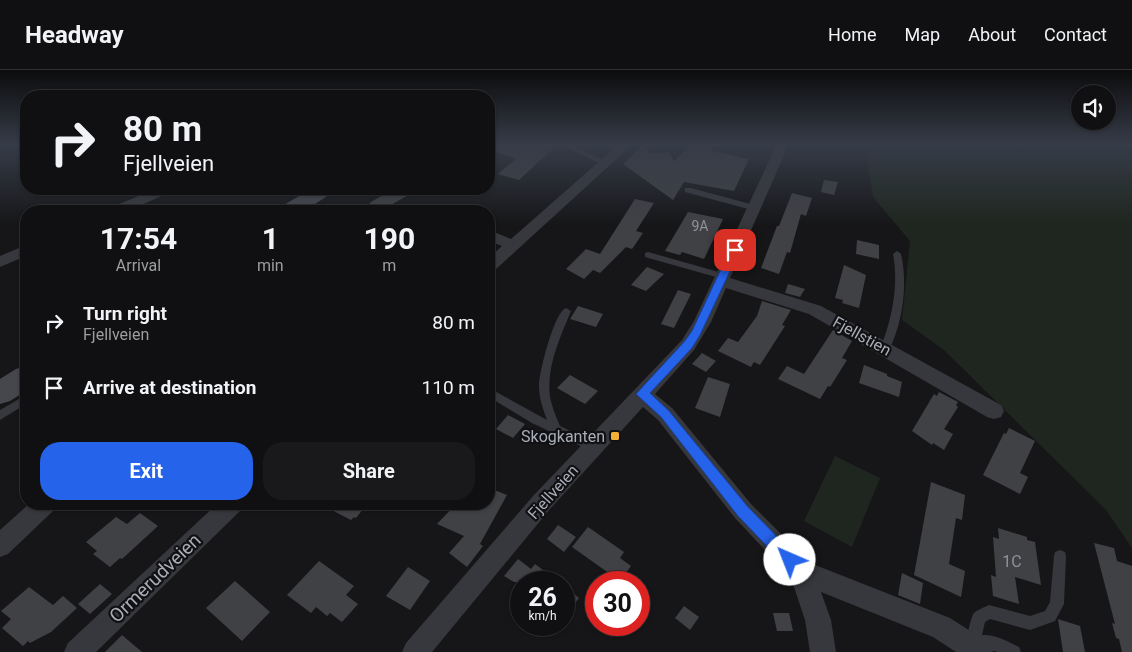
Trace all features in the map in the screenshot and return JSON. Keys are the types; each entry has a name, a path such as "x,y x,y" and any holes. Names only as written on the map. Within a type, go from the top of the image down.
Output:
{"main road":[{"path":"300,205 315,195"},
{"path":"0,393 20,381"}],"street":[{"path":"495,261 597,171"},
{"name":"Fjellveien","path":"414,652 517,532 688,345 702,322 771,171"},
{"path":"129,205 152,195"},
{"path":"495,238 512,245"},
{"path":"0,262 20,253"},
{"name":"Fjellstien","path":"722,279 815,310 994,411"},
{"path":"642,394 665,414 743,511 801,571 899,612 941,627 976,649"},
{"path":"0,546 39,510"},
{"name":"Ormerudveien","path":"77,652 226,510"},
{"path":"801,571 818,620 823,652"}],"lane":[{"path":"688,190 755,208"},
{"path":"885,349 890,339 899,294 900,263 898,254"},
{"path":"648,255 722,279"},
{"path":"556,430 547,407 545,387 550,353 566,311"},
{"path":"495,396 556,430 593,447"},
{"path":"0,416 20,403"},
{"path":"976,649 979,618 990,612 1030,623 1050,616 1057,604 1060,556"},
{"path":"976,649 982,641 1014,652"}],"shaded area":[{"path":"869,171 1132,171 1132,548 1106,510 944,350 902,320 910,241 873,197"},
{"path":"835,456 880,478 852,547 804,521"}],"building":[{"path":"501,171 529,171 519,180 498,174"},
{"path":"633,171 743,171 734,191 684,182 673,200"},
{"path":"824,180 838,182 834,195 821,192"},
{"path":"792,193 812,198 806,216 801,214 790,253 787,252 779,274 761,268"},
{"path":"383,195 408,195 391,205 373,205 369,203"},
{"path":"635,199 654,203 636,231 643,233 632,249 626,247 600,273 593,270 584,279 566,269 586,249 600,254"},
{"path":"688,212 723,219 704,259 682,252 680,255 665,251"},
{"path":"857,240 879,245 879,259 856,254"},
{"path":"844,265 866,275 859,308 842,303 843,300 835,298"},
{"path":"647,267 664,274 646,291 631,285"},
{"path":"788,284 805,289 800,297 785,293"},
{"path":"678,290 691,294 674,328 661,324"},
{"path":"762,301 791,310 782,325 785,326 760,365 754,362 751,367 718,351 728,338 738,342 757,316"},
{"path":"578,306 603,314 596,327 570,319"},
{"path":"833,330 852,341 842,358 847,360 820,399 778,379 787,366 804,374"},
{"path":"702,353 716,361 706,372 692,364"},
{"path":"864,365 902,382 899,397 859,383"},
{"path":"570,375 598,391 585,404 557,388"},
{"path":"708,377 730,384 720,417 695,408"},
{"path":"939,392 958,402 956,405 958,407 944,429 953,434 944,450 933,443 932,445 912,431 934,394 937,396"},
{"path":"508,415 525,424 513,438 496,429"},
{"path":"1009,428 1035,441 1020,473 1028,477 1020,494 983,475 1004,433 1006,434"},
{"path":"931,482 965,495 962,520 956,518 949,564 965,571 961,597 914,575"},
{"path":"495,490 507,495 480,544 483,546 467,567 449,553 464,536 437,524 450,510 495,510"},
{"path":"332,510 362,510 356,518 354,517 351,520"},
{"path":"140,513 158,526 122,559 120,558 110,567 93,554 97,551 86,542 116,517 127,524"},
{"path":"558,525 576,537 564,552 547,539"},
{"path":"588,527 624,552 620,558 631,566 627,571 606,571 572,547"},
{"path":"998,528 1027,537 1027,540 1035,542 1041,585 1015,577 1019,604 993,596 991,575 996,577 993,537 999,539"},
{"path":"1094,543 1114,548 1117,561 1132,566 1132,652 1122,652 1119,639 1116,638 1112,623 1115,624"},
{"path":"518,559 531,569 535,564 544,571 510,571 510,580 504,576"},
{"path":"319,561 354,586 346,595 358,604 342,622 330,613 327,616 316,607 311,613 287,595"},
{"path":"408,567 430,581 410,610 386,596"},
{"path":"902,573 923,583 920,604 898,595"},
{"path":"235,581 270,612 242,641 206,608"},
{"path":"100,584 112,594 90,614 78,604"},
{"path":"29,587 53,605 63,596 77,608 51,632 30,643 28,641 23,646 2,628 11,619 1,611"},
{"path":"575,595 579,598 575,603"},
{"path":"684,606 699,617 690,630 675,618"},
{"path":"773,613 789,613 793,631 777,631"},
{"path":"1058,619 1080,626 1085,652 1063,652"},
{"path":"122,635 142,652 105,652"}],"place":[{"name":"Skogkanten","path":"615,436"}],"route":[{"path":"735,250 702,322 688,345 642,394 665,414 743,511 790,560"}]}
